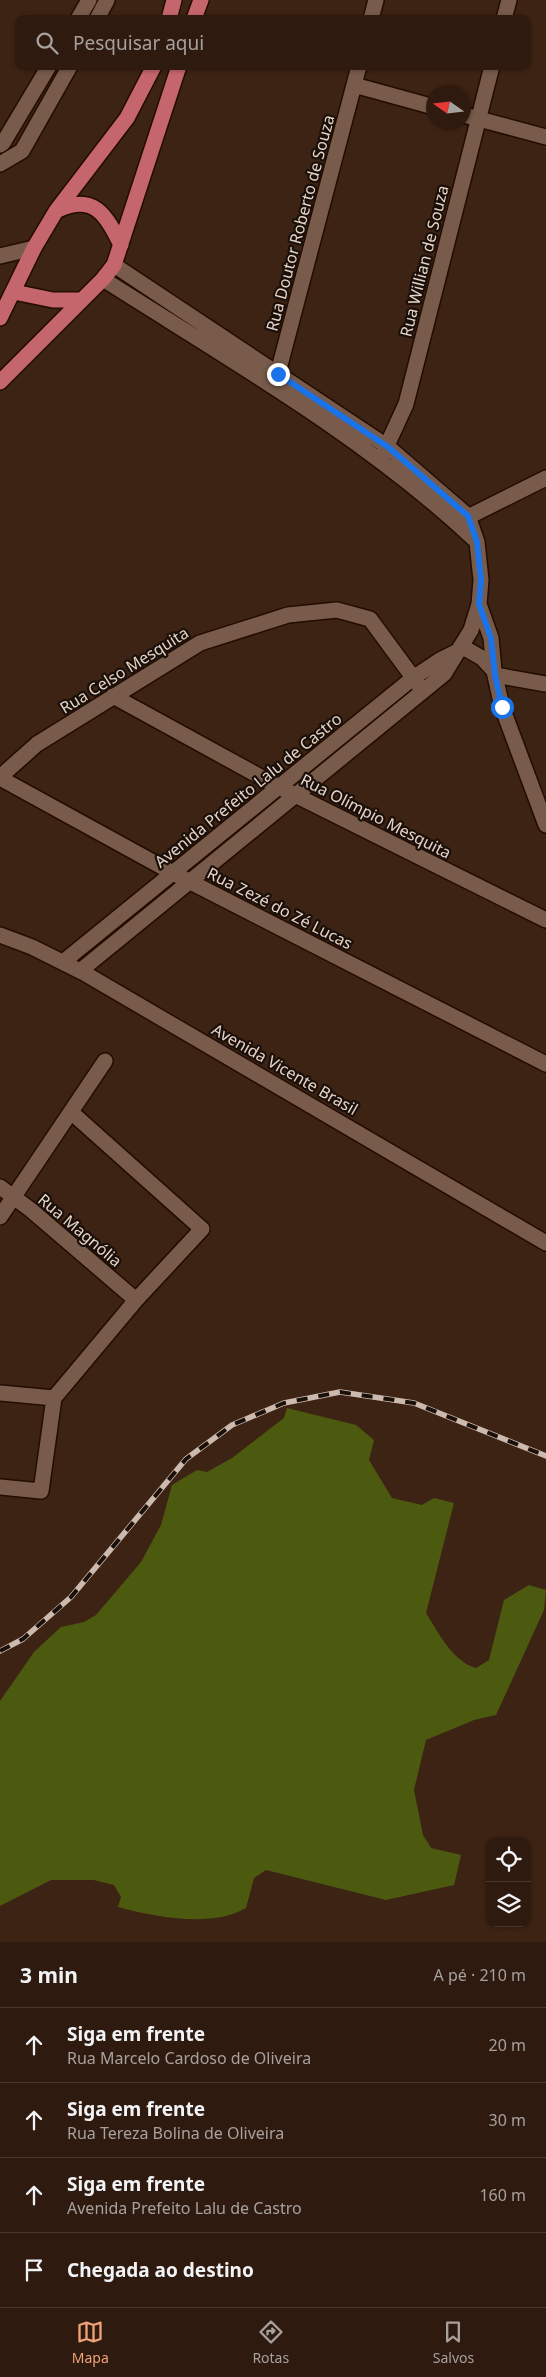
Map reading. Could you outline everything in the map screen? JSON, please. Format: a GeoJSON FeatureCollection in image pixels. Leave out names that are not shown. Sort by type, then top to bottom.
{"type":"FeatureCollection","features":[{"type":"Feature","properties":{"kind":"main road"},"geometry":{"type":"LineString","coordinates":[[170,15],[174,0]]}},
{"type":"Feature","properties":{"kind":"main road"},"geometry":{"type":"LineString","coordinates":[[195,15],[201,0]]}},
{"type":"Feature","properties":{"kind":"main road"},"geometry":{"type":"LineString","coordinates":[[0,318],[7,291],[56,211],[127,118],[152,70]]}},
{"type":"Feature","properties":{"kind":"main road"},"geometry":{"type":"LineString","coordinates":[[0,382],[103,279],[114,265],[178,70]]}},
{"type":"Feature","properties":{"kind":"main road"},"geometry":{"type":"LineString","coordinates":[[56,211],[72,203],[90,205],[110,223],[121,245]]}},
{"type":"Feature","properties":{"kind":"main road"},"geometry":{"type":"LineString","coordinates":[[7,291],[53,300],[82,300]]}},
{"type":"Feature","properties":{"kind":"street"},"geometry":{"type":"LineString","coordinates":[[80,15],[89,0]]}},
{"type":"Feature","properties":{"kind":"street"},"geometry":{"type":"LineString","coordinates":[[99,15],[108,0]]}},
{"type":"Feature","properties":{"kind":"street"},"geometry":{"type":"LineString","coordinates":[[372,15],[376,0]]}},
{"type":"Feature","properties":{"kind":"street"},"geometry":{"type":"LineString","coordinates":[[505,15],[508,0]]}},
{"type":"Feature","properties":{"kind":"street"},"geometry":{"type":"LineString","coordinates":[[0,145],[48,70]]}},
{"type":"Feature","properties":{"kind":"street"},"geometry":{"type":"LineString","coordinates":[[1,160],[22,151],[68,70]]}},
{"type":"Feature","properties":{"kind":"street","name":"Rua Doutor Roberto de Souza"},"geometry":{"type":"LineString","coordinates":[[276,381],[357,70]]}},
{"type":"Feature","properties":{"kind":"street","name":"Rua Willian de Souza"},"geometry":{"type":"LineString","coordinates":[[471,117],[490,70]]}},
{"type":"Feature","properties":{"kind":"street"},"geometry":{"type":"LineString","coordinates":[[354,85],[426,105]]}},
{"type":"Feature","properties":{"kind":"street"},"geometry":{"type":"LineString","coordinates":[[471,117],[546,137]]}},
{"type":"Feature","properties":{"kind":"street","name":"Rua Willian de Souza"},"geometry":{"type":"LineString","coordinates":[[384,453],[406,404],[468,130]]}},
{"type":"Feature","properties":{"kind":"street"},"geometry":{"type":"LineString","coordinates":[[0,256],[34,248]]}},
{"type":"Feature","properties":{"kind":"street","name":"Avenida Prefeito Lalu de Castro"},"geometry":{"type":"LineString","coordinates":[[80,971],[444,674],[471,630],[479,604],[481,580],[477,542],[463,520],[384,453],[276,381],[114,265]]}},
{"type":"Feature","properties":{"kind":"street","name":"Avenida Prefeito Lalu de Castro"},"geometry":{"type":"LineString","coordinates":[[103,279],[276,381]]}},
{"type":"Feature","properties":{"kind":"street"},"geometry":{"type":"LineString","coordinates":[[463,520],[546,478]]}},
{"type":"Feature","properties":{"kind":"street"},"geometry":{"type":"LineString","coordinates":[[479,604],[491,638],[495,673],[502,707],[546,825]]}},
{"type":"Feature","properties":{"kind":"street","name":"Rua Celso Mesquita"},"geometry":{"type":"LineString","coordinates":[[0,778],[37,744],[200,642],[288,615],[337,610],[370,620],[423,692]]}},
{"type":"Feature","properties":{"kind":"street"},"geometry":{"type":"LineString","coordinates":[[460,649],[482,658],[495,673],[546,684]]}},
{"type":"Feature","properties":{"kind":"street","name":"Avenida Prefeito Lalu de Castro"},"geometry":{"type":"LineString","coordinates":[[63,962],[413,678],[460,649]]}},
{"type":"Feature","properties":{"kind":"street","name":"Rua Olímpio Mesquita"},"geometry":{"type":"LineString","coordinates":[[113,696],[279,787],[546,920]]}},
{"type":"Feature","properties":{"kind":"street","name":"Rua Zezé do Zé Lucas"},"geometry":{"type":"LineString","coordinates":[[0,778],[173,873],[546,1064]]}},
{"type":"Feature","properties":{"kind":"street","name":"Avenida Vicente Brasil"},"geometry":{"type":"LineString","coordinates":[[0,935],[32,947],[80,971],[546,1243]]}},
{"type":"Feature","properties":{"kind":"street"},"geometry":{"type":"LineString","coordinates":[[0,1217],[105,1061]]}},
{"type":"Feature","properties":{"kind":"street"},"geometry":{"type":"LineString","coordinates":[[0,1487],[40,1491],[54,1398],[136,1300],[202,1229],[71,1112]]}},
{"type":"Feature","properties":{"kind":"street","name":"Rua Magnólia"},"geometry":{"type":"LineString","coordinates":[[0,1187],[31,1210],[136,1300]]}},
{"type":"Feature","properties":{"kind":"street"},"geometry":{"type":"LineString","coordinates":[[0,1393],[54,1398]]}},
{"type":"Feature","properties":{"kind":"green space"},"geometry":{"type":"Polygon","coordinates":[[[287,1408],[356,1425],[374,1440],[369,1460],[392,1498],[422,1505],[434,1498],[454,1503],[426,1613],[441,1637],[460,1660],[476,1668],[489,1660],[504,1600],[529,1585],[546,1590],[544,1610],[496,1715],[474,1720],[426,1740],[414,1790],[423,1835],[431,1848],[461,1855],[454,1885],[386,1900],[266,1870],[254,1878],[246,1908],[217,1918],[183,1919],[118,1907],[121,1897],[114,1885],[94,1880],[51,1880],[0,1906],[0,1701],[34,1652],[61,1627],[84,1622],[96,1615],[141,1562],[161,1525],[172,1485],[197,1470],[207,1472],[232,1458],[284,1418],[287,1408]]]}},
{"type":"Feature","properties":{"kind":"railway"},"geometry":{"type":"LineString","coordinates":[[0,1651],[23,1639],[71,1597],[186,1459],[232,1425],[284,1403],[340,1392],[414,1403],[546,1456]]}},
{"type":"Feature","properties":{"kind":"route"},"geometry":{"type":"LineString","coordinates":[[278,374],[388,447],[468,516],[477,542],[481,580],[479,604],[491,638],[494,671],[502,707]]}}]}
